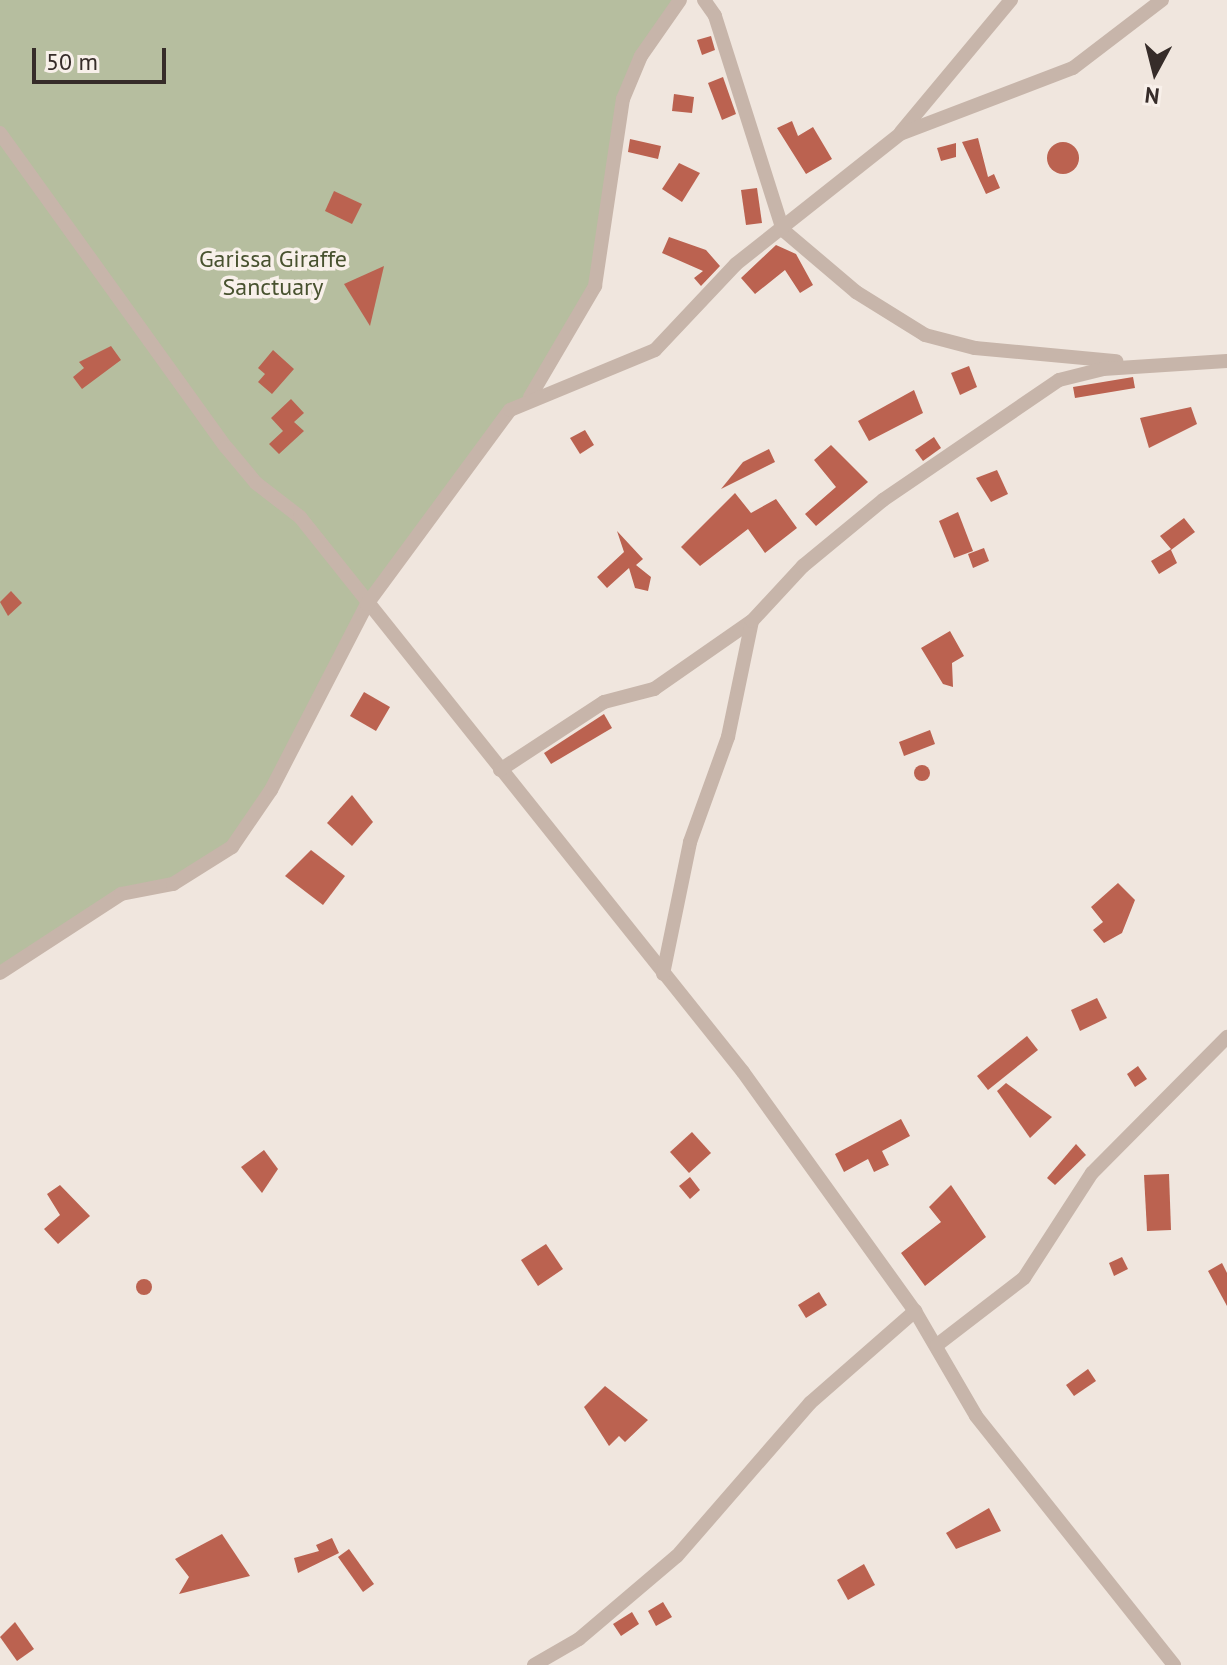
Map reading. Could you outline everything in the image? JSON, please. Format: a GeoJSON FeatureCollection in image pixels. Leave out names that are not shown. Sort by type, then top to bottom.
{"type":"FeatureCollection","features":[{"type":"Feature","properties":{"kind":"street"},"geometry":{"type":"LineString","coordinates":[[530,397],[595,286],[623,99],[641,56],[680,0]]}},
{"type":"Feature","properties":{"kind":"street"},"geometry":{"type":"LineString","coordinates":[[704,0],[783,230],[856,292],[925,335],[975,348],[1144,364]]}},
{"type":"Feature","properties":{"kind":"street"},"geometry":{"type":"LineString","coordinates":[[900,134],[1011,0]]}},
{"type":"Feature","properties":{"kind":"street"},"geometry":{"type":"LineString","coordinates":[[0,973],[121,894],[173,884],[232,847],[271,790],[367,604],[505,414],[530,397],[655,350],[736,264],[783,230],[824,188],[900,134],[1073,68],[1157,3]]}},
{"type":"Feature","properties":{"kind":"street"},"geometry":{"type":"LineString","coordinates":[[0,133],[226,447],[256,483],[300,517],[743,1072],[915,1311],[976,1416],[1174,1665]]}},
{"type":"Feature","properties":{"kind":"street"},"geometry":{"type":"LineString","coordinates":[[500,770],[604,702],[654,689],[752,621],[841,534],[1025,402],[1081,373],[1144,364],[1227,361]]}},
{"type":"Feature","properties":{"kind":"street"},"geometry":{"type":"LineString","coordinates":[[663,974],[686,856],[728,737],[752,621]]}},
{"type":"Feature","properties":{"kind":"street"},"geometry":{"type":"LineString","coordinates":[[937,1345],[1024,1278],[1092,1173],[1227,1037]]}},
{"type":"Feature","properties":{"kind":"street"},"geometry":{"type":"LineString","coordinates":[[534,1665],[579,1639],[677,1556],[810,1403],[915,1311]]}},
{"type":"Feature","properties":{"kind":"green space","name":"Garissa Giraffe Sanctuary"},"geometry":{"type":"Polygon","coordinates":[[[0,0],[680,0],[630,79],[595,286],[530,397],[515,406],[367,604],[250,824],[203,868],[121,895],[0,973],[0,0]]]}},
{"type":"Feature","properties":{"kind":"building"},"geometry":{"type":"Polygon","coordinates":[[[711,36],[715,50],[702,55],[697,40],[711,36]]]}},
{"type":"Feature","properties":{"kind":"building"},"geometry":{"type":"Polygon","coordinates":[[[723,77],[736,114],[722,120],[708,83],[723,77]]]}},
{"type":"Feature","properties":{"kind":"building"},"geometry":{"type":"Polygon","coordinates":[[[674,94],[694,97],[692,113],[672,111],[674,94]]]}},
{"type":"Feature","properties":{"kind":"building"},"geometry":{"type":"Polygon","coordinates":[[[792,121],[798,136],[813,127],[832,159],[806,174],[777,128],[792,121]]]}},
{"type":"Feature","properties":{"kind":"building"},"geometry":{"type":"Polygon","coordinates":[[[978,138],[988,177],[994,174],[1000,188],[986,194],[962,142],[978,138]]]}},
{"type":"Feature","properties":{"kind":"building"},"geometry":{"type":"Polygon","coordinates":[[[630,139],[661,146],[658,159],[628,152],[630,139]]]}},
{"type":"Feature","properties":{"kind":"building"},"geometry":{"type":"Polygon","coordinates":[[[1063,142],[1074,147],[1079,158],[1074,169],[1063,174],[1052,169],[1047,158],[1052,147],[1063,142]]]}},
{"type":"Feature","properties":{"kind":"building"},"geometry":{"type":"Polygon","coordinates":[[[956,143],[956,157],[941,161],[937,148],[956,143]]]}},
{"type":"Feature","properties":{"kind":"building"},"geometry":{"type":"Polygon","coordinates":[[[679,163],[700,173],[682,202],[662,189],[679,163]]]}},
{"type":"Feature","properties":{"kind":"building"},"geometry":{"type":"Polygon","coordinates":[[[757,188],[762,223],[746,225],[741,190],[757,188]]]}},
{"type":"Feature","properties":{"kind":"building"},"geometry":{"type":"Polygon","coordinates":[[[334,191],[362,204],[352,224],[325,211],[334,191]]]}},
{"type":"Feature","properties":{"kind":"building"},"geometry":{"type":"Polygon","coordinates":[[[669,237],[706,250],[720,266],[701,286],[694,278],[703,271],[662,253],[669,237]]]}},
{"type":"Feature","properties":{"kind":"building"},"geometry":{"type":"Polygon","coordinates":[[[776,245],[796,254],[813,285],[800,293],[785,270],[755,294],[741,278],[776,245]]]}},
{"type":"Feature","properties":{"kind":"building"},"geometry":{"type":"Polygon","coordinates":[[[384,266],[370,326],[344,284],[384,266]]]}},
{"type":"Feature","properties":{"kind":"building"},"geometry":{"type":"Polygon","coordinates":[[[111,346],[121,360],[82,389],[73,377],[84,368],[79,362],[111,346]]]}},
{"type":"Feature","properties":{"kind":"building"},"geometry":{"type":"Polygon","coordinates":[[[273,350],[294,369],[272,394],[258,382],[265,374],[258,368],[273,350]]]}},
{"type":"Feature","properties":{"kind":"building"},"geometry":{"type":"Polygon","coordinates":[[[969,366],[977,387],[960,395],[951,373],[969,366]]]}},
{"type":"Feature","properties":{"kind":"building"},"geometry":{"type":"Polygon","coordinates":[[[1133,377],[1135,388],[1075,398],[1073,387],[1133,377]]]}},
{"type":"Feature","properties":{"kind":"building"},"geometry":{"type":"Polygon","coordinates":[[[914,390],[923,413],[869,441],[858,421],[914,390]]]}},
{"type":"Feature","properties":{"kind":"building"},"geometry":{"type":"Polygon","coordinates":[[[291,399],[304,413],[294,422],[304,431],[279,454],[269,444],[283,431],[271,418],[291,399]]]}},
{"type":"Feature","properties":{"kind":"building"},"geometry":{"type":"Polygon","coordinates":[[[1191,407],[1197,424],[1149,448],[1140,418],[1191,407]]]}},
{"type":"Feature","properties":{"kind":"building"},"geometry":{"type":"Polygon","coordinates":[[[585,430],[594,445],[580,454],[570,438],[585,430]]]}},
{"type":"Feature","properties":{"kind":"building"},"geometry":{"type":"Polygon","coordinates":[[[934,437],[941,448],[923,461],[915,450],[934,437]]]}},
{"type":"Feature","properties":{"kind":"building"},"geometry":{"type":"Polygon","coordinates":[[[831,445],[868,482],[816,526],[805,514],[836,487],[814,460],[831,445]]]}},
{"type":"Feature","properties":{"kind":"building"},"geometry":{"type":"Polygon","coordinates":[[[769,449],[775,462],[721,489],[743,462],[769,449]]]}},
{"type":"Feature","properties":{"kind":"building"},"geometry":{"type":"Polygon","coordinates":[[[997,470],[1008,494],[991,502],[976,478],[997,470]]]}},
{"type":"Feature","properties":{"kind":"building"},"geometry":{"type":"Polygon","coordinates":[[[735,493],[751,513],[776,499],[797,528],[765,553],[748,529],[700,566],[681,547],[735,493]]]}},
{"type":"Feature","properties":{"kind":"building"},"geometry":{"type":"Polygon","coordinates":[[[958,512],[973,551],[954,558],[939,521],[958,512]]]}},
{"type":"Feature","properties":{"kind":"building"},"geometry":{"type":"Polygon","coordinates":[[[1184,518],[1195,532],[1171,550],[1177,563],[1159,574],[1151,561],[1171,549],[1160,536],[1184,518]]]}},
{"type":"Feature","properties":{"kind":"building"},"geometry":{"type":"Polygon","coordinates":[[[617,531],[643,559],[636,565],[651,577],[648,591],[635,588],[629,568],[607,588],[597,577],[624,552],[617,531]]]}},
{"type":"Feature","properties":{"kind":"building"},"geometry":{"type":"Polygon","coordinates":[[[984,548],[989,561],[973,568],[968,554],[984,548]]]}},
{"type":"Feature","properties":{"kind":"building"},"geometry":{"type":"Polygon","coordinates":[[[11,591],[22,603],[8,616],[0,602],[11,591]]]}},
{"type":"Feature","properties":{"kind":"building"},"geometry":{"type":"Polygon","coordinates":[[[950,631],[964,656],[952,663],[953,687],[943,684],[921,648],[950,631]]]}},
{"type":"Feature","properties":{"kind":"building"},"geometry":{"type":"Polygon","coordinates":[[[364,692],[390,707],[376,731],[350,716],[364,692]]]}},
{"type":"Feature","properties":{"kind":"building"},"geometry":{"type":"Polygon","coordinates":[[[604,714],[612,728],[551,764],[544,753],[604,714]]]}},
{"type":"Feature","properties":{"kind":"building"},"geometry":{"type":"Polygon","coordinates":[[[930,730],[935,744],[904,756],[899,742],[930,730]]]}},
{"type":"Feature","properties":{"kind":"building"},"geometry":{"type":"Polygon","coordinates":[[[919,765],[925,765],[930,773],[928,779],[919,781],[914,776],[914,770],[919,765]]]}},
{"type":"Feature","properties":{"kind":"building"},"geometry":{"type":"Polygon","coordinates":[[[352,795],[373,822],[352,846],[327,823],[352,795]]]}},
{"type":"Feature","properties":{"kind":"building"},"geometry":{"type":"Polygon","coordinates":[[[311,850],[345,876],[323,905],[285,876],[311,850]]]}},
{"type":"Feature","properties":{"kind":"building"},"geometry":{"type":"Polygon","coordinates":[[[1118,883],[1135,900],[1122,933],[1104,943],[1093,930],[1103,922],[1091,907],[1118,883]]]}},
{"type":"Feature","properties":{"kind":"building"},"geometry":{"type":"Polygon","coordinates":[[[1097,998],[1107,1018],[1080,1031],[1071,1010],[1097,998]]]}},
{"type":"Feature","properties":{"kind":"building"},"geometry":{"type":"Polygon","coordinates":[[[1027,1036],[1038,1050],[988,1090],[977,1076],[1027,1036]]]}},
{"type":"Feature","properties":{"kind":"building"},"geometry":{"type":"Polygon","coordinates":[[[1138,1066],[1147,1079],[1135,1087],[1127,1074],[1138,1066]]]}},
{"type":"Feature","properties":{"kind":"building"},"geometry":{"type":"Polygon","coordinates":[[[1006,1083],[1052,1117],[1030,1138],[997,1091],[1006,1083]]]}},
{"type":"Feature","properties":{"kind":"building"},"geometry":{"type":"Polygon","coordinates":[[[901,1119],[910,1136],[882,1151],[889,1165],[874,1172],[868,1159],[844,1172],[835,1154],[901,1119]]]}},
{"type":"Feature","properties":{"kind":"building"},"geometry":{"type":"Polygon","coordinates":[[[692,1132],[711,1153],[689,1173],[670,1152],[692,1132]]]}},
{"type":"Feature","properties":{"kind":"building"},"geometry":{"type":"Polygon","coordinates":[[[1076,1144],[1086,1155],[1055,1185],[1047,1178],[1076,1144]]]}},
{"type":"Feature","properties":{"kind":"building"},"geometry":{"type":"Polygon","coordinates":[[[264,1150],[278,1169],[262,1193],[241,1167],[264,1150]]]}},
{"type":"Feature","properties":{"kind":"building"},"geometry":{"type":"Polygon","coordinates":[[[1169,1174],[1171,1230],[1147,1231],[1144,1175],[1169,1174]]]}},
{"type":"Feature","properties":{"kind":"building"},"geometry":{"type":"Polygon","coordinates":[[[690,1177],[700,1190],[690,1199],[679,1186],[690,1177]]]}},
{"type":"Feature","properties":{"kind":"building"},"geometry":{"type":"Polygon","coordinates":[[[60,1185],[90,1216],[58,1244],[44,1229],[60,1215],[47,1194],[60,1185]]]}},
{"type":"Feature","properties":{"kind":"building"},"geometry":{"type":"Polygon","coordinates":[[[951,1185],[986,1237],[925,1286],[901,1253],[941,1222],[929,1207],[951,1185]]]}},
{"type":"Feature","properties":{"kind":"building"},"geometry":{"type":"Polygon","coordinates":[[[546,1244],[563,1269],[538,1286],[521,1260],[546,1244]]]}},
{"type":"Feature","properties":{"kind":"building"},"geometry":{"type":"Polygon","coordinates":[[[1122,1257],[1128,1269],[1114,1276],[1109,1263],[1122,1257]]]}},
{"type":"Feature","properties":{"kind":"building"},"geometry":{"type":"Polygon","coordinates":[[[1222,1263],[1227,1273],[1227,1306],[1208,1271],[1222,1263]]]}},
{"type":"Feature","properties":{"kind":"building"},"geometry":{"type":"Polygon","coordinates":[[[144,1279],[152,1287],[144,1295],[136,1287],[144,1279]]]}},
{"type":"Feature","properties":{"kind":"building"},"geometry":{"type":"Polygon","coordinates":[[[819,1292],[827,1305],[806,1318],[798,1305],[819,1292]]]}},
{"type":"Feature","properties":{"kind":"building"},"geometry":{"type":"Polygon","coordinates":[[[1088,1369],[1096,1381],[1074,1396],[1066,1385],[1088,1369]]]}},
{"type":"Feature","properties":{"kind":"building"},"geometry":{"type":"Polygon","coordinates":[[[605,1386],[648,1420],[625,1442],[619,1436],[609,1446],[584,1407],[605,1386]]]}},
{"type":"Feature","properties":{"kind":"building"},"geometry":{"type":"Polygon","coordinates":[[[989,1508],[1001,1531],[956,1549],[946,1533],[989,1508]]]}},
{"type":"Feature","properties":{"kind":"building"},"geometry":{"type":"Polygon","coordinates":[[[222,1534],[250,1576],[179,1594],[189,1577],[175,1559],[222,1534]]]}},
{"type":"Feature","properties":{"kind":"building"},"geometry":{"type":"Polygon","coordinates":[[[332,1538],[339,1553],[298,1573],[294,1558],[319,1551],[316,1545],[332,1538]]]}},
{"type":"Feature","properties":{"kind":"building"},"geometry":{"type":"Polygon","coordinates":[[[349,1549],[374,1584],[363,1592],[338,1557],[349,1549]]]}},
{"type":"Feature","properties":{"kind":"building"},"geometry":{"type":"Polygon","coordinates":[[[864,1564],[875,1585],[848,1600],[837,1580],[864,1564]]]}},
{"type":"Feature","properties":{"kind":"building"},"geometry":{"type":"Polygon","coordinates":[[[663,1602],[672,1617],[656,1626],[648,1611],[663,1602]]]}},
{"type":"Feature","properties":{"kind":"building"},"geometry":{"type":"Polygon","coordinates":[[[632,1612],[639,1624],[621,1636],[613,1624],[632,1612]]]}},
{"type":"Feature","properties":{"kind":"building"},"geometry":{"type":"Polygon","coordinates":[[[15,1622],[34,1649],[17,1661],[0,1637],[15,1622]]]}}]}
